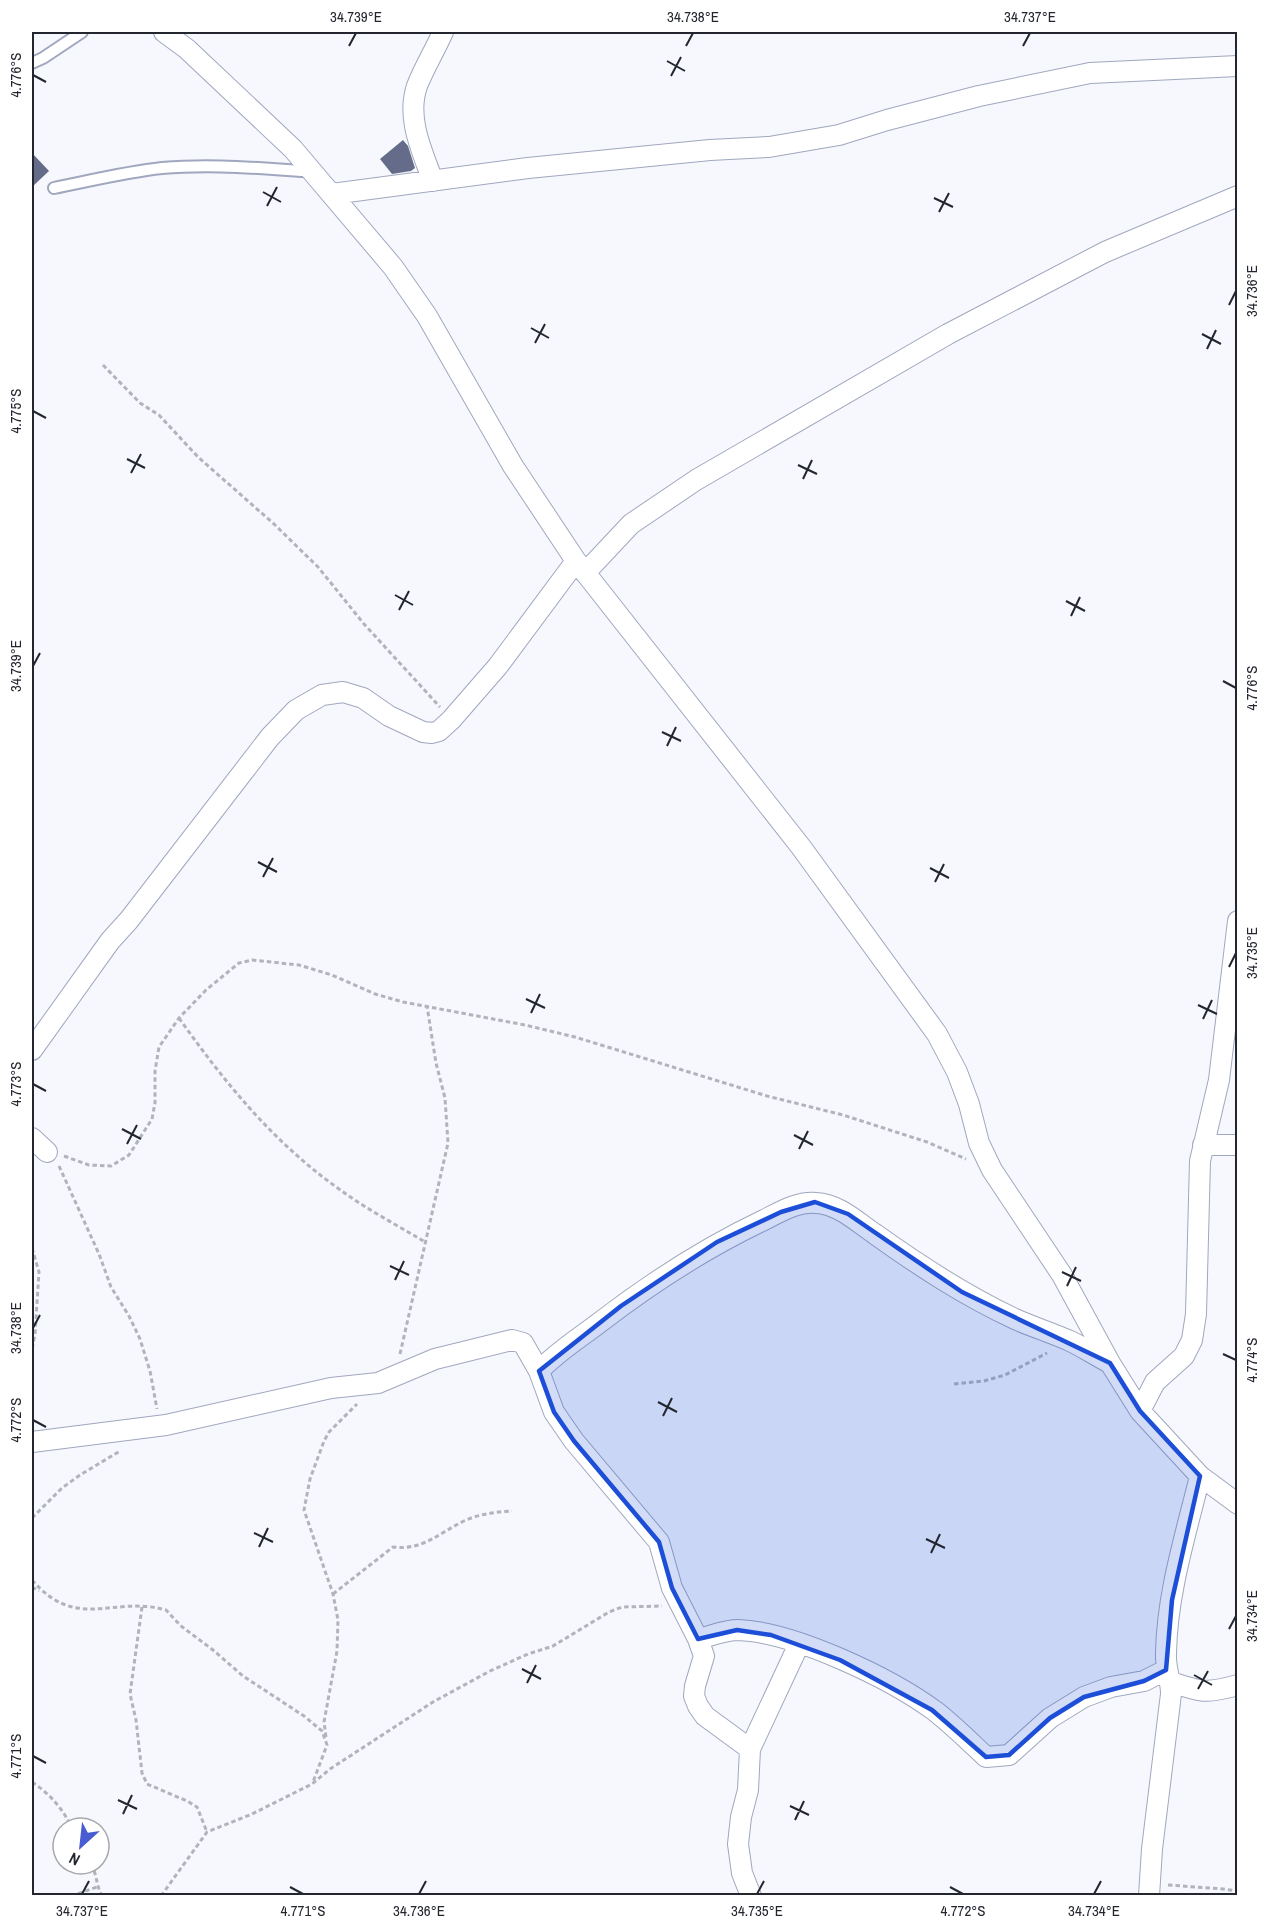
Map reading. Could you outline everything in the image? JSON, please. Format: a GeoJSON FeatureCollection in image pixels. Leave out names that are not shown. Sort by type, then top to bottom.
{"type":"FeatureCollection","features":[{"type":"Feature","properties":{"kind":"street"},"geometry":{"type":"LineString","coordinates":[[164,32],[187,49],[292,149],[393,267],[428,316],[513,466],[580,567],[801,847],[937,1034],[957,1072],[969,1104],[979,1143],[992,1170],[1062,1275],[1110,1363],[1140,1411],[1200,1476],[1238,1504]]}},
{"type":"Feature","properties":{"kind":"street"},"geometry":{"type":"LineString","coordinates":[[433,181],[415,130],[413,107],[417,87],[443,32]]}},
{"type":"Feature","properties":{"kind":"street"},"geometry":{"type":"LineString","coordinates":[[332,194],[528,168],[710,150],[769,147],[839,135],[979,96],[1090,73],[1238,66]]}},
{"type":"Feature","properties":{"kind":"street"},"geometry":{"type":"LineString","coordinates":[[32,1050],[110,941],[129,920],[270,737],[296,710],[322,695],[343,692],[363,698],[389,716],[423,732],[439,731],[498,666],[580,567],[631,524],[696,480],[948,334],[1105,252],[1238,196]]}},
{"type":"Feature","properties":{"kind":"street"},"geometry":{"type":"LineString","coordinates":[[1140,1411],[1155,1382],[1184,1356],[1192,1340],[1196,1314],[1200,1161],[1222,1062],[1238,921]]}},
{"type":"Feature","properties":{"kind":"street"},"geometry":{"type":"LineString","coordinates":[[32,1138],[51,1153]]}},
{"type":"Feature","properties":{"kind":"street"},"geometry":{"type":"LineString","coordinates":[[1203,1145],[1238,1145]]}},
{"type":"Feature","properties":{"kind":"street"},"geometry":{"type":"LineString","coordinates":[[539,1371],[554,1355],[621,1306],[717,1242],[798,1205],[815,1202],[832,1206],[848,1214],[933,1276],[962,1292],[1016,1320],[1072,1342],[1110,1363]]}},
{"type":"Feature","properties":{"kind":"street"},"geometry":{"type":"LineString","coordinates":[[32,1442],[157,1426],[331,1388],[385,1380],[435,1359],[512,1340],[523,1343],[539,1371],[554,1412],[574,1441],[658,1542],[672,1588],[698,1639],[704,1656],[695,1686],[694,1696],[698,1706],[705,1716],[750,1749]]}},
{"type":"Feature","properties":{"kind":"street"},"geometry":{"type":"LineString","coordinates":[[1149,1890],[1166,1741],[1168,1676],[1166,1651],[1172,1600],[1200,1476]]}},
{"type":"Feature","properties":{"kind":"street"},"geometry":{"type":"LineString","coordinates":[[698,1639],[737,1630],[780,1637],[840,1660],[895,1686],[958,1729],[986,1757],[994,1758],[1009,1755],[1050,1718],[1084,1697],[1111,1687],[1168,1676],[1198,1691],[1214,1692],[1238,1685]]}},
{"type":"Feature","properties":{"kind":"street"},"geometry":{"type":"LineString","coordinates":[[751,1896],[742,1873],[738,1844],[741,1817],[748,1790],[750,1749],[799,1644]]}},
{"type":"Feature","properties":{"kind":"lane"},"geometry":{"type":"LineString","coordinates":[[32,63],[82,32]]}},
{"type":"Feature","properties":{"kind":"lane"},"geometry":{"type":"LineString","coordinates":[[54,188],[161,168],[251,167],[313,172]]}},
{"type":"Feature","properties":{"kind":"path"},"geometry":{"type":"LineString","coordinates":[[103,365],[140,403],[159,415],[198,458],[274,524],[318,567],[364,624],[451,720]]}},
{"type":"Feature","properties":{"kind":"path"},"geometry":{"type":"LineString","coordinates":[[51,1153],[89,1165],[111,1166],[129,1155],[152,1119],[159,1047],[179,1018],[224,974],[239,963],[252,960],[298,965],[332,975],[375,994],[575,1037],[767,1096],[843,1115],[927,1142],[992,1170]]}},
{"type":"Feature","properties":{"kind":"path"},"geometry":{"type":"LineString","coordinates":[[312,1784],[327,1745],[324,1722],[338,1651],[338,1620],[333,1594],[304,1510],[308,1488],[329,1432],[385,1380],[402,1348],[449,1131],[427,1006]]}},
{"type":"Feature","properties":{"kind":"path"},"geometry":{"type":"LineString","coordinates":[[179,1018],[230,1087],[298,1157],[340,1190],[425,1242]]}},
{"type":"Feature","properties":{"kind":"path"},"geometry":{"type":"LineString","coordinates":[[51,1153],[99,1254],[111,1287],[140,1339],[155,1391],[157,1426]]}},
{"type":"Feature","properties":{"kind":"path"},"geometry":{"type":"LineString","coordinates":[[32,1248],[39,1272],[32,1350]]}},
{"type":"Feature","properties":{"kind":"path"},"geometry":{"type":"LineString","coordinates":[[954,1384],[984,1381],[1005,1375],[1072,1342]]}},
{"type":"Feature","properties":{"kind":"path"},"geometry":{"type":"LineString","coordinates":[[32,1518],[62,1488],[80,1474],[126,1448]]}},
{"type":"Feature","properties":{"kind":"path"},"geometry":{"type":"LineString","coordinates":[[333,1594],[393,1547],[415,1548],[469,1519],[512,1510]]}},
{"type":"Feature","properties":{"kind":"path"},"geometry":{"type":"LineString","coordinates":[[32,1580],[43,1594]]}},
{"type":"Feature","properties":{"kind":"path"},"geometry":{"type":"LineString","coordinates":[[32,1587],[60,1604],[79,1610],[142,1607],[166,1610],[181,1626],[243,1676],[304,1716],[322,1731],[327,1745]]}},
{"type":"Feature","properties":{"kind":"path"},"geometry":{"type":"LineString","coordinates":[[161,1896],[207,1832],[252,1814],[312,1784],[330,1769],[433,1702],[490,1671],[553,1646],[609,1612],[622,1607],[680,1604]]}},
{"type":"Feature","properties":{"kind":"path"},"geometry":{"type":"LineString","coordinates":[[142,1607],[130,1694],[136,1720],[142,1773],[147,1784],[187,1801],[197,1808],[207,1832]]}},
{"type":"Feature","properties":{"kind":"path"},"geometry":{"type":"LineString","coordinates":[[32,1782],[41,1788],[66,1816]]}},
{"type":"Feature","properties":{"kind":"path"},"geometry":{"type":"LineString","coordinates":[[96,1876],[97,1887],[102,1896]]}},
{"type":"Feature","properties":{"kind":"path"},"geometry":{"type":"LineString","coordinates":[[71,1896],[97,1887]]}},
{"type":"Feature","properties":{"kind":"path"},"geometry":{"type":"LineString","coordinates":[[1149,1890],[1223,1889],[1238,1892]]}},
{"type":"Feature","properties":{"kind":"highlighted area"},"geometry":{"type":"Polygon","coordinates":[[[815,1202],[848,1214],[962,1292],[1110,1363],[1140,1411],[1200,1476],[1172,1600],[1166,1670],[1144,1681],[1084,1697],[1050,1718],[1009,1755],[986,1757],[932,1710],[840,1660],[771,1635],[737,1630],[698,1639],[672,1588],[659,1542],[574,1441],[554,1412],[539,1371],[621,1306],[717,1242],[781,1212],[815,1202]]]}},
{"type":"Feature","properties":{"kind":"building"},"geometry":{"type":"Polygon","coordinates":[[[403,140],[408,146],[415,168],[411,171],[392,174],[380,159],[403,140]]]}},
{"type":"Feature","properties":{"kind":"building"},"geometry":{"type":"Polygon","coordinates":[[[32,153],[49,171],[32,187],[32,153]]]}}]}
